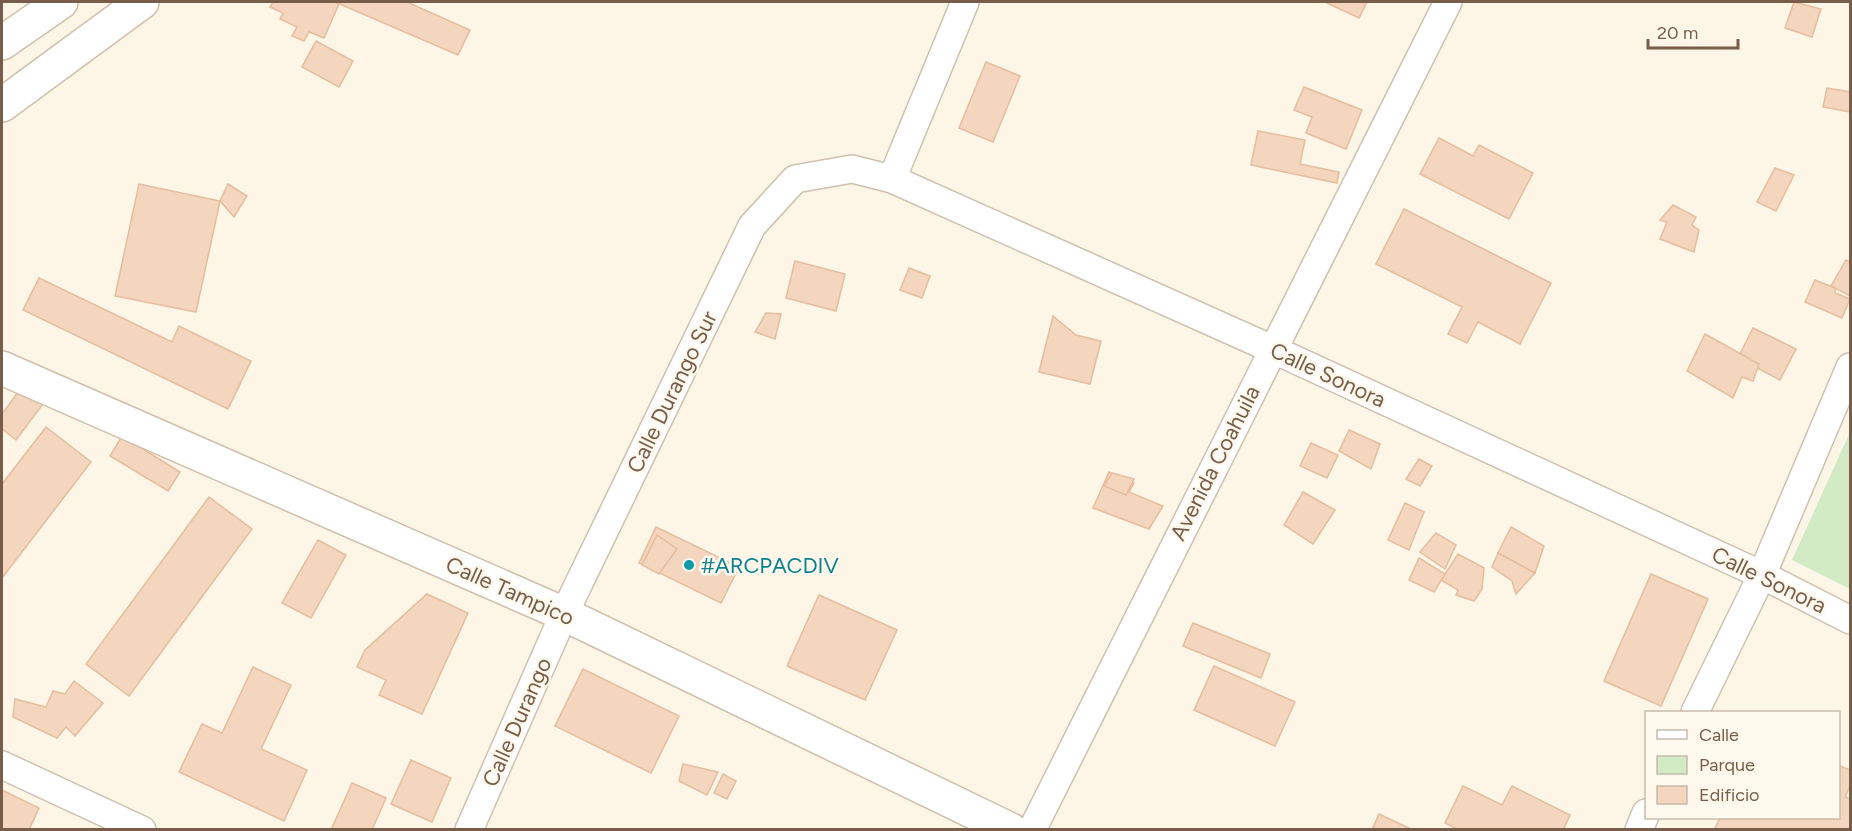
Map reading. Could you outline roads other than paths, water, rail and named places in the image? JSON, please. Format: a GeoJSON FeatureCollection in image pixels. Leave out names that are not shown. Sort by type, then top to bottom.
{"type":"FeatureCollection","features":[{"type":"Feature","properties":{"kind":"street"},"geometry":{"type":"LineString","coordinates":[[2,43],[61,2]]}},
{"type":"Feature","properties":{"kind":"street"},"geometry":{"type":"LineString","coordinates":[[2,105],[142,2]]}},
{"type":"Feature","properties":{"kind":"street"},"geometry":{"type":"LineString","coordinates":[[892,179],[965,2]]}},
{"type":"Feature","properties":{"kind":"street","name":"Avenida Coahuila"},"geometry":{"type":"LineString","coordinates":[[1032,830],[1448,2]]}},
{"type":"Feature","properties":{"kind":"street","name":"Calle Sonora"},"geometry":{"type":"LineString","coordinates":[[795,179],[852,169],[892,179],[1272,349],[1762,575],[1851,620]]}},
{"type":"Feature","properties":{"kind":"street","name":"Calle Durango Sur"},"geometry":{"type":"LineString","coordinates":[[564,614],[753,226],[795,179]]}},
{"type":"Feature","properties":{"kind":"street"},"geometry":{"type":"LineString","coordinates":[[1695,711],[1762,575],[1851,367]]}},
{"type":"Feature","properties":{"kind":"street","name":"Calle Tampico"},"geometry":{"type":"LineString","coordinates":[[2,369],[564,614],[1011,830]]}},
{"type":"Feature","properties":{"kind":"street","name":"Calle Durango"},"geometry":{"type":"LineString","coordinates":[[469,830],[564,614]]}},
{"type":"Feature","properties":{"kind":"street"},"geometry":{"type":"LineString","coordinates":[[2,765],[142,830]]}},
{"type":"Feature","properties":{"kind":"place","name":"#ARCPACDIV"},"geometry":{"type":"Point","coordinates":[689,565]}}]}
